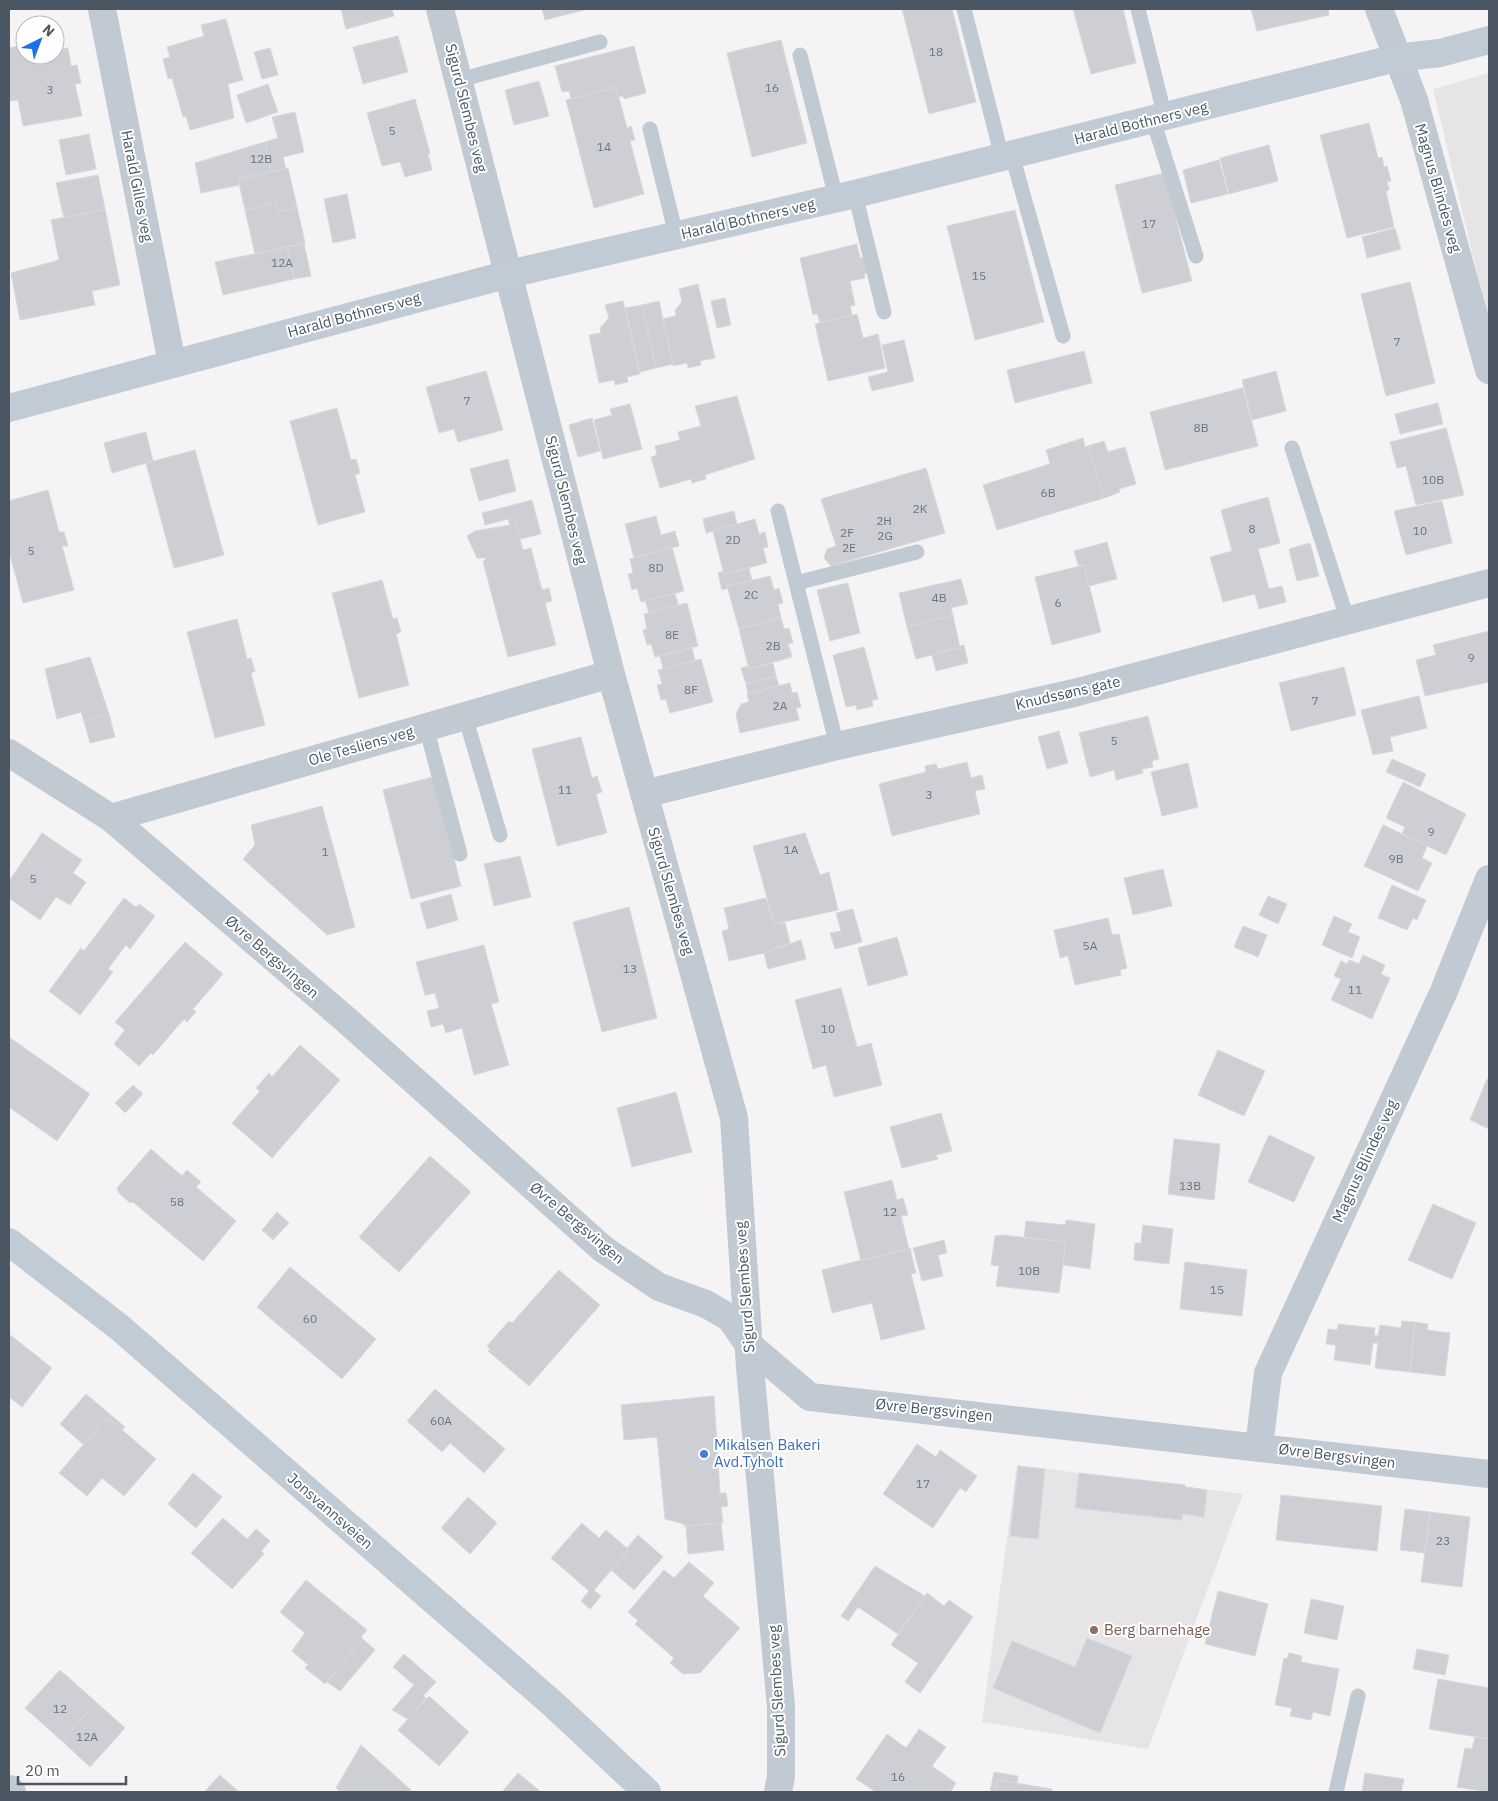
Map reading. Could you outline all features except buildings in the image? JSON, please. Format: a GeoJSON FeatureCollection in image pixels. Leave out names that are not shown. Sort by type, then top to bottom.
{"type":"FeatureCollection","features":[{"type":"Feature","properties":{"kind":"street","name":"Harald Gilles veg"},"geometry":{"type":"LineString","coordinates":[[102,9],[172,363]]}},
{"type":"Feature","properties":{"kind":"street","name":"Sigurd Slembes veg"},"geometry":{"type":"LineString","coordinates":[[440,9],[611,674],[734,1118],[749,1344],[780,1706],[781,1776],[778,1792]]}},
{"type":"Feature","properties":{"kind":"street","name":"Magnus Blindes veg"},"geometry":{"type":"LineString","coordinates":[[1379,9],[1396,58],[1414,100],[1489,370]]}},
{"type":"Feature","properties":{"kind":"street","name":"Harald Bothners veg"},"geometry":{"type":"LineString","coordinates":[[9,408],[509,274],[846,196],[1396,58],[1440,53],[1489,40]]}},
{"type":"Feature","properties":{"kind":"street","name":"Knudssøns gate"},"geometry":{"type":"LineString","coordinates":[[644,794],[838,746],[1074,693],[1489,582]]}},
{"type":"Feature","properties":{"kind":"street","name":"Ole Tesliens veg"},"geometry":{"type":"LineString","coordinates":[[111,818],[611,674]]}},
{"type":"Feature","properties":{"kind":"street","name":"Øvre Bergsvingen"},"geometry":{"type":"LineString","coordinates":[[9,753],[111,818],[344,1018],[603,1249],[659,1286],[706,1304],[730,1318],[749,1344],[810,1397],[1489,1474]]}},
{"type":"Feature","properties":{"kind":"street","name":"Magnus Blindes veg"},"geometry":{"type":"LineString","coordinates":[[1259,1447],[1268,1373],[1444,991],[1489,879]]}},
{"type":"Feature","properties":{"kind":"street","name":"Jonsvannsveien"},"geometry":{"type":"LineString","coordinates":[[9,1242],[119,1326],[553,1704],[649,1791]]}},
{"type":"Feature","properties":{"kind":"street"},"geometry":{"type":"LineString","coordinates":[[9,1789],[12,1792]]}},
{"type":"Feature","properties":{"kind":"lane"},"geometry":{"type":"LineString","coordinates":[[964,9],[1063,336]]}},
{"type":"Feature","properties":{"kind":"lane"},"geometry":{"type":"LineString","coordinates":[[1138,9],[1159,119],[1196,256]]}},
{"type":"Feature","properties":{"kind":"lane"},"geometry":{"type":"LineString","coordinates":[[459,80],[600,42]]}},
{"type":"Feature","properties":{"kind":"lane"},"geometry":{"type":"LineString","coordinates":[[800,55],[884,312]]}},
{"type":"Feature","properties":{"kind":"lane"},"geometry":{"type":"LineString","coordinates":[[650,129],[676,236]]}},
{"type":"Feature","properties":{"kind":"lane"},"geometry":{"type":"LineString","coordinates":[[1292,448],[1348,620]]}},
{"type":"Feature","properties":{"kind":"lane"},"geometry":{"type":"LineString","coordinates":[[778,511],[838,746]]}},
{"type":"Feature","properties":{"kind":"lane"},"geometry":{"type":"LineString","coordinates":[[796,583],[917,552]]}},
{"type":"Feature","properties":{"kind":"lane"},"geometry":{"type":"LineString","coordinates":[[465,716],[500,835]]}},
{"type":"Feature","properties":{"kind":"lane"},"geometry":{"type":"LineString","coordinates":[[426,727],[460,854]]}},
{"type":"Feature","properties":{"kind":"lane"},"geometry":{"type":"LineString","coordinates":[[1336,1792],[1358,1696]]}},
{"type":"Feature","properties":{"kind":"shaded area"},"geometry":{"type":"Polygon","coordinates":[[[1489,73],[1489,323],[1433,89],[1489,73]]]}},
{"type":"Feature","properties":{"kind":"shaded area","name":"Berg barnehage"},"geometry":{"type":"Polygon","coordinates":[[[1017,1465],[1243,1494],[1148,1749],[982,1722],[1017,1465]]]}},
{"type":"Feature","properties":{"kind":"place","name":"Mikalsen Bakeri Avd.Tyholt"},"geometry":{"type":"Point","coordinates":[704,1454]}},
{"type":"Feature","properties":{"kind":"place","name":"Berg barnehage"},"geometry":{"type":"Point","coordinates":[1094,1630]}}]}
